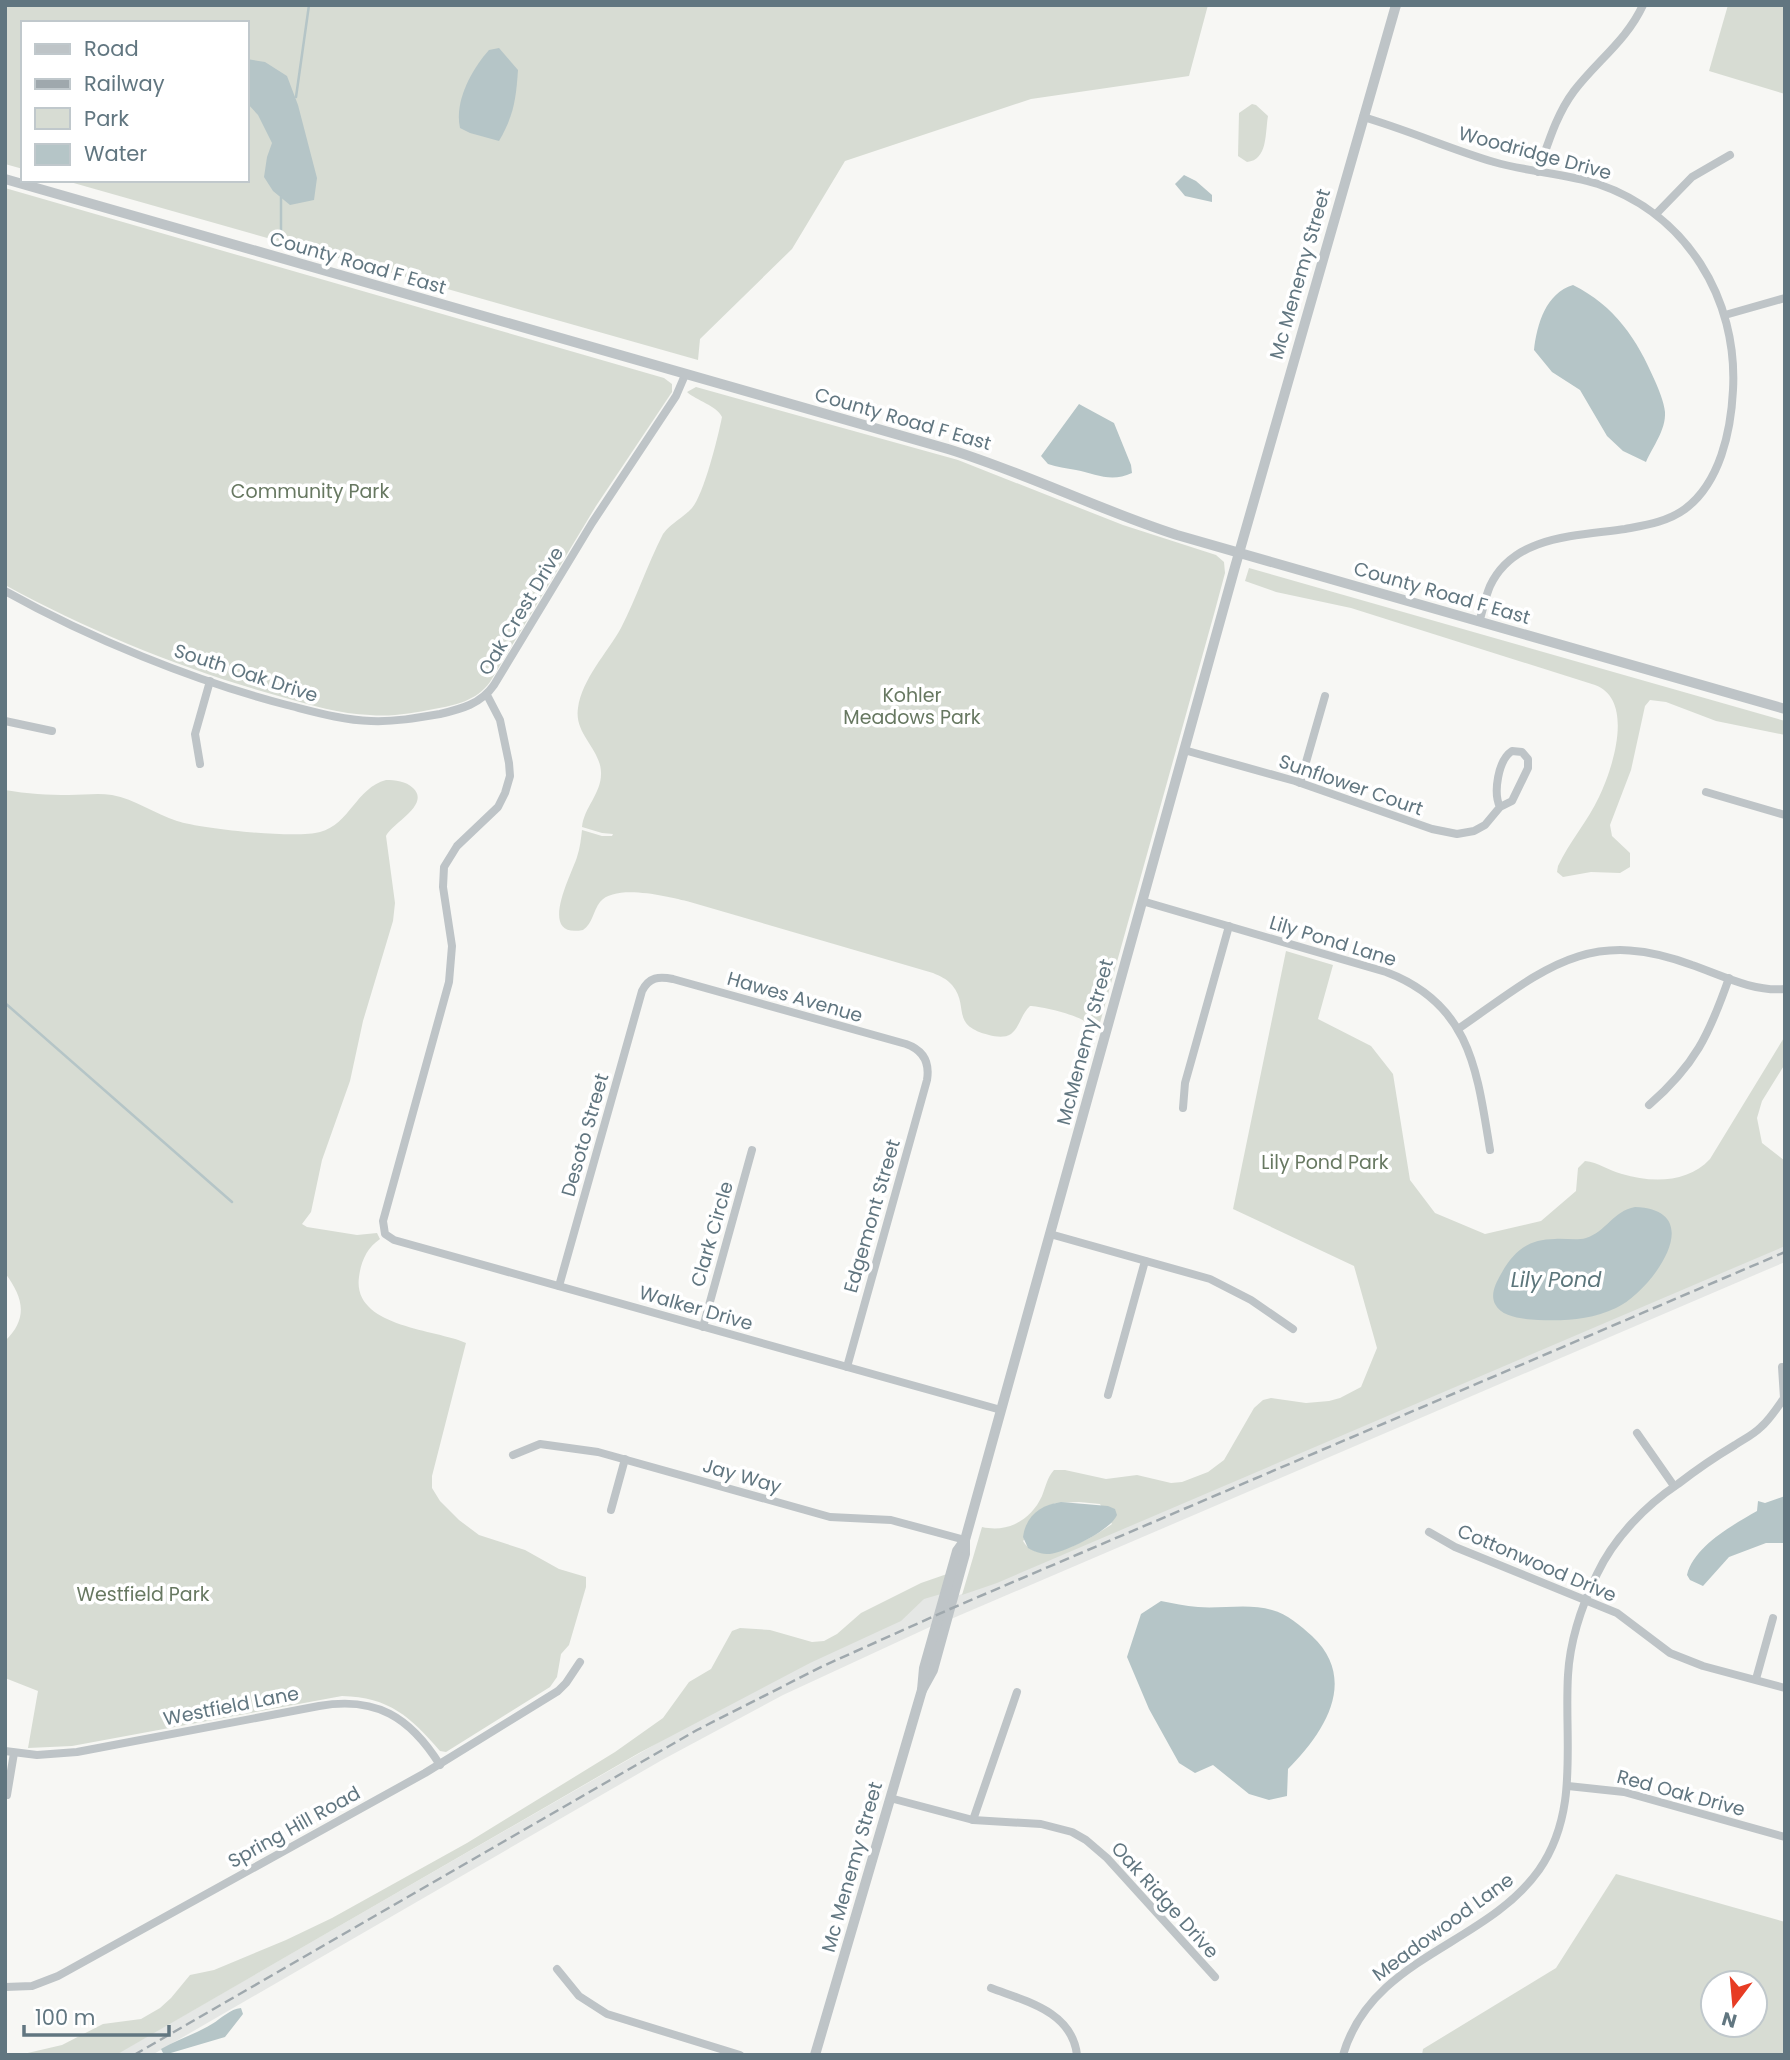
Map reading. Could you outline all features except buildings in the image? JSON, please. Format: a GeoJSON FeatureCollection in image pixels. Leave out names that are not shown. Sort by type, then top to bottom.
{"type":"FeatureCollection","features":[{"type":"Feature","properties":{"kind":"street","name":"Mc Menemy Street"},"geometry":{"type":"LineString","coordinates":[[1239,553],[1396,5]]}},
{"type":"Feature","properties":{"kind":"street"},"geometry":{"type":"LineString","coordinates":[[1538,172],[1553,130],[1572,94],[1628,32],[1643,5]]}},
{"type":"Feature","properties":{"kind":"street","name":"Woodridge Drive"},"geometry":{"type":"LineString","coordinates":[[1363,117],[1472,155],[1597,184],[1618,192],[1656,214],[1693,254],[1707,274],[1725,315],[1733,354],[1733,403],[1723,450],[1704,490],[1685,509],[1660,522],[1553,540],[1529,547],[1497,574],[1485,599],[1479,622]]}},
{"type":"Feature","properties":{"kind":"street"},"geometry":{"type":"LineString","coordinates":[[1656,214],[1692,177],[1730,155]]}},
{"type":"Feature","properties":{"kind":"street","name":"County Road F East"},"geometry":{"type":"LineString","coordinates":[[5,179],[969,455],[1135,521],[1785,709]]}},
{"type":"Feature","properties":{"kind":"street"},"geometry":{"type":"LineString","coordinates":[[1725,315],[1785,298]]}},
{"type":"Feature","properties":{"kind":"street","name":"Oak Crest Drive"},"geometry":{"type":"LineString","coordinates":[[384,1233],[383,1221],[449,982],[452,949],[443,887],[444,867],[457,846],[498,807],[508,784],[509,763],[500,720],[487,695],[628,467],[677,396],[685,375]]}},
{"type":"Feature","properties":{"kind":"street","name":"McMenemy Street"},"geometry":{"type":"LineString","coordinates":[[922,1690],[924,1668],[957,1551],[965,1541],[1239,553]]}},
{"type":"Feature","properties":{"kind":"street","name":"South Oak Drive"},"geometry":{"type":"LineString","coordinates":[[5,591],[111,642],[210,681],[291,706],[339,717],[369,721],[408,719],[454,711],[487,695]]}},
{"type":"Feature","properties":{"kind":"street"},"geometry":{"type":"LineString","coordinates":[[200,764],[195,737],[210,681]]}},
{"type":"Feature","properties":{"kind":"street"},"geometry":{"type":"LineString","coordinates":[[1300,783],[1325,696]]}},
{"type":"Feature","properties":{"kind":"street"},"geometry":{"type":"LineString","coordinates":[[5,721],[52,731]]}},
{"type":"Feature","properties":{"kind":"street","name":"Sunflower Court"},"geometry":{"type":"LineString","coordinates":[[1184,750],[1300,783],[1432,830],[1452,834],[1466,833],[1482,827],[1500,807],[1511,802],[1528,768],[1528,759],[1522,752],[1509,752],[1503,763],[1496,795],[1500,807]]}},
{"type":"Feature","properties":{"kind":"street"},"geometry":{"type":"LineString","coordinates":[[1706,792],[1785,815]]}},
{"type":"Feature","properties":{"kind":"street","name":"Lily Pond Lane"},"geometry":{"type":"LineString","coordinates":[[1142,901],[1393,974],[1427,995],[1458,1029],[1475,1068],[1490,1150]]}},
{"type":"Feature","properties":{"kind":"street"},"geometry":{"type":"LineString","coordinates":[[1183,1108],[1185,1083],[1229,926]]}},
{"type":"Feature","properties":{"kind":"street"},"geometry":{"type":"LineString","coordinates":[[1458,1029],[1549,967],[1595,951],[1626,949],[1656,953],[1760,988],[1785,989]]}},
{"type":"Feature","properties":{"kind":"street","name":"Hawes Avenue"},"geometry":{"type":"LineString","coordinates":[[642,991],[651,980],[667,978],[906,1044],[921,1052],[928,1074]]}},
{"type":"Feature","properties":{"kind":"street"},"geometry":{"type":"LineString","coordinates":[[1649,1105],[1676,1080],[1697,1053],[1729,978]]}},
{"type":"Feature","properties":{"kind":"street","name":"Desoto Street"},"geometry":{"type":"LineString","coordinates":[[559,1286],[642,991]]}},
{"type":"Feature","properties":{"kind":"street","name":"Edgemont Street"},"geometry":{"type":"LineString","coordinates":[[847,1367],[928,1074]]}},
{"type":"Feature","properties":{"kind":"street","name":"Clark Circle"},"geometry":{"type":"LineString","coordinates":[[703,1326],[752,1150]]}},
{"type":"Feature","properties":{"kind":"street","name":"Walker Drive"},"geometry":{"type":"LineString","coordinates":[[384,1233],[394,1240],[1001,1410]]}},
{"type":"Feature","properties":{"kind":"street"},"geometry":{"type":"LineString","coordinates":[[1050,1234],[1191,1273],[1227,1286],[1293,1329]]}},
{"type":"Feature","properties":{"kind":"street"},"geometry":{"type":"LineString","coordinates":[[1108,1395],[1145,1261]]}},
{"type":"Feature","properties":{"kind":"street","name":"Meadowood Lane"},"geometry":{"type":"LineString","coordinates":[[1343,2055],[1353,2028],[1387,1984],[1496,1911],[1539,1870],[1562,1823],[1568,1786],[1568,1672],[1577,1624],[1597,1574],[1622,1536],[1652,1504],[1760,1428],[1784,1399],[1782,1367]]}},
{"type":"Feature","properties":{"kind":"street"},"geometry":{"type":"LineString","coordinates":[[1636,1433],[1674,1486]]}},
{"type":"Feature","properties":{"kind":"street","name":"Jay Way"},"geometry":{"type":"LineString","coordinates":[[513,1455],[542,1444],[590,1450],[830,1517],[891,1520],[965,1541]]}},
{"type":"Feature","properties":{"kind":"street"},"geometry":{"type":"LineString","coordinates":[[611,1510],[625,1459]]}},
{"type":"Feature","properties":{"kind":"street","name":"Cottonwood Drive"},"geometry":{"type":"LineString","coordinates":[[1429,1532],[1455,1547],[1617,1614],[1670,1653],[1785,1688]]}},
{"type":"Feature","properties":{"kind":"street"},"geometry":{"type":"LineString","coordinates":[[1756,1679],[1773,1618]]}},
{"type":"Feature","properties":{"kind":"street","name":"Spring Hill Road"},"geometry":{"type":"LineString","coordinates":[[5,1987],[32,1986],[58,1976],[440,1765],[558,1691],[580,1662]]}},
{"type":"Feature","properties":{"kind":"street","name":"Mc Menemy Street"},"geometry":{"type":"LineString","coordinates":[[815,2055],[922,1690]]}},
{"type":"Feature","properties":{"kind":"street"},"geometry":{"type":"LineString","coordinates":[[972,1820],[1017,1692]]}},
{"type":"Feature","properties":{"kind":"street","name":"Westfield Lane"},"geometry":{"type":"LineString","coordinates":[[10,1752],[43,1755],[82,1751],[318,1706],[348,1703],[374,1707],[402,1720],[419,1735],[440,1765]]}},
{"type":"Feature","properties":{"kind":"street"},"geometry":{"type":"LineString","coordinates":[[7,1795],[10,1752]]}},
{"type":"Feature","properties":{"kind":"street","name":"Red Oak Drive"},"geometry":{"type":"LineString","coordinates":[[1568,1786],[1624,1792],[1785,1837]]}},
{"type":"Feature","properties":{"kind":"street","name":"Oak Ridge Drive"},"geometry":{"type":"LineString","coordinates":[[890,1798],[972,1820],[1041,1824],[1072,1832],[1107,1858],[1215,1978]]}},
{"type":"Feature","properties":{"kind":"street"},"geometry":{"type":"LineString","coordinates":[[557,1969],[579,1996],[607,2014],[740,2055]]}},
{"type":"Feature","properties":{"kind":"street"},"geometry":{"type":"LineString","coordinates":[[991,1988],[1050,2012],[1067,2028],[1077,2055]]}},
{"type":"Feature","properties":{"kind":"shaded area"},"geometry":{"type":"Polygon","coordinates":[[[1785,1242],[1785,1262],[951,1619],[957,1596],[1785,1242]]]}},
{"type":"Feature","properties":{"kind":"shaded area"},"geometry":{"type":"Polygon","coordinates":[[[944,1586],[932,1626],[783,1695],[662,1760],[152,2055],[115,2055],[906,1600],[944,1586]]]}},
{"type":"Feature","properties":{"kind":"green space"},"geometry":{"type":"Polygon","coordinates":[[[5,5],[1208,5],[1189,76],[1031,99],[845,161],[792,249],[700,339],[698,360],[70,182],[248,182],[248,21],[21,21],[21,168],[5,164],[5,5]]]}},
{"type":"Feature","properties":{"kind":"green space"},"geometry":{"type":"Polygon","coordinates":[[[1728,5],[1785,5],[1785,94],[1709,71],[1728,5]]]}},
{"type":"Feature","properties":{"kind":"green space"},"geometry":{"type":"Polygon","coordinates":[[[1252,104],[1268,116],[1262,151],[1254,160],[1247,162],[1238,156],[1239,113],[1252,104]]]}},
{"type":"Feature","properties":{"kind":"green space","name":"Community Park"},"geometry":{"type":"Polygon","coordinates":[[[5,188],[664,378],[672,384],[672,392],[596,506],[490,682],[478,694],[450,706],[378,715],[326,709],[246,687],[140,649],[71,619],[5,585],[5,188]]]}},
{"type":"Feature","properties":{"kind":"green space","name":"Kohler Meadows Park"},"geometry":{"type":"Polygon","coordinates":[[[696,387],[958,460],[1123,525],[1216,555],[1224,562],[1225,573],[1214,614],[1091,1055],[1081,1054],[1089,1026],[1072,1015],[1030,1006],[1011,1034],[1000,1037],[989,1035],[969,1026],[964,1020],[960,1000],[952,985],[936,974],[690,902],[643,893],[618,893],[600,902],[583,930],[569,930],[562,925],[560,903],[578,854],[582,830],[602,836],[613,834],[582,827],[599,787],[601,772],[600,763],[580,726],[580,697],[621,628],[663,534],[692,508],[701,491],[722,417],[715,409],[687,392],[696,387]]]}},
{"type":"Feature","properties":{"kind":"green space"},"geometry":{"type":"Polygon","coordinates":[[[1249,568],[1785,721],[1785,735],[1716,721],[1666,702],[1650,700],[1645,706],[1631,770],[1610,825],[1612,836],[1630,853],[1630,867],[1620,873],[1591,872],[1563,877],[1557,872],[1558,866],[1599,797],[1614,753],[1618,719],[1607,693],[1595,685],[1351,608],[1276,592],[1245,581],[1249,568]]]}},
{"type":"Feature","properties":{"kind":"green space","name":"Westfield Park"},"geometry":{"type":"Polygon","coordinates":[[[386,780],[400,781],[413,788],[417,801],[386,836],[395,903],[393,921],[363,1021],[350,1081],[322,1160],[311,1212],[302,1224],[357,1235],[377,1233],[380,1239],[365,1255],[359,1277],[360,1294],[368,1306],[398,1324],[466,1343],[432,1476],[432,1488],[440,1501],[459,1520],[479,1535],[525,1550],[559,1569],[586,1577],[586,1587],[569,1645],[561,1654],[557,1677],[550,1687],[446,1752],[440,1751],[419,1728],[398,1711],[373,1700],[342,1696],[72,1746],[28,1748],[38,1691],[5,1678],[5,1341],[18,1324],[21,1307],[16,1291],[5,1273],[5,790],[45,794],[112,795],[189,824],[249,832],[308,834],[320,832],[339,822],[367,790],[386,780]]]}},
{"type":"Feature","properties":{"kind":"green space","name":"Lily Pond Park"},"geometry":{"type":"Polygon","coordinates":[[[1286,951],[1333,965],[1318,1019],[1371,1046],[1393,1074],[1410,1180],[1435,1213],[1485,1234],[1541,1221],[1576,1191],[1578,1168],[1585,1161],[1633,1177],[1657,1180],[1680,1177],[1701,1167],[1710,1159],[1785,1036],[1785,1064],[1762,1101],[1757,1118],[1762,1143],[1785,1161],[1785,1246],[997,1583],[962,1595],[982,1527],[1001,1528],[1025,1518],[1042,1496],[1054,1470],[1106,1479],[1137,1475],[1171,1483],[1182,1482],[1208,1472],[1224,1460],[1254,1408],[1263,1400],[1271,1398],[1306,1403],[1329,1401],[1361,1387],[1377,1348],[1354,1266],[1233,1209],[1286,951]],[[1055,1503],[1023,1541],[1031,1549],[1041,1553],[1066,1549],[1080,1543],[1112,1524],[1100,1504],[1055,1503]]]}},
{"type":"Feature","properties":{"kind":"green space"},"geometry":{"type":"Polygon","coordinates":[[[947,1574],[941,1594],[924,1599],[901,1621],[810,1663],[639,1753],[116,2055],[19,2055],[62,2045],[103,2024],[141,2019],[160,2008],[190,1975],[214,1970],[286,1940],[332,1918],[467,1843],[615,1752],[663,1718],[689,1682],[711,1669],[732,1631],[740,1628],[770,1630],[812,1642],[824,1641],[837,1634],[861,1613],[921,1583],[947,1574]]]}},
{"type":"Feature","properties":{"kind":"green space"},"geometry":{"type":"Polygon","coordinates":[[[1616,1874],[1785,1922],[1785,2055],[1422,2055],[1423,2049],[1556,1968],[1616,1874]]]}},
{"type":"Feature","properties":{"kind":"water"},"geometry":{"type":"Polygon","coordinates":[[[499,48],[518,70],[513,107],[499,141],[460,128],[459,118],[462,96],[476,66],[489,50],[499,48]]]}},
{"type":"Feature","properties":{"kind":"water"},"geometry":{"type":"Polygon","coordinates":[[[248,59],[265,62],[287,76],[298,105],[317,178],[314,200],[290,205],[273,191],[264,177],[272,143],[258,115],[248,104],[248,59]]]}},
{"type":"Feature","properties":{"kind":"water"},"geometry":{"type":"Polygon","coordinates":[[[1184,175],[1212,195],[1212,202],[1185,196],[1175,184],[1184,175]]]}},
{"type":"Feature","properties":{"kind":"water"},"geometry":{"type":"Polygon","coordinates":[[[1573,285],[1601,303],[1623,325],[1640,351],[1658,388],[1665,419],[1646,462],[1623,451],[1607,436],[1580,390],[1552,372],[1534,350],[1541,320],[1550,302],[1564,289],[1573,285]]]}},
{"type":"Feature","properties":{"kind":"water"},"geometry":{"type":"Polygon","coordinates":[[[1079,404],[1114,423],[1132,473],[1104,477],[1048,464],[1041,456],[1079,404]]]}},
{"type":"Feature","properties":{"kind":"water","name":"Lily Pond"},"geometry":{"type":"Polygon","coordinates":[[[1635,1207],[1657,1212],[1669,1222],[1672,1236],[1667,1253],[1657,1270],[1630,1299],[1607,1312],[1568,1320],[1521,1318],[1498,1309],[1493,1292],[1511,1259],[1523,1248],[1537,1241],[1586,1238],[1627,1209],[1635,1207]]]}},
{"type":"Feature","properties":{"kind":"water"},"geometry":{"type":"Polygon","coordinates":[[[1785,1496],[1785,1543],[1766,1543],[1729,1557],[1703,1586],[1690,1580],[1687,1575],[1691,1564],[1706,1546],[1757,1511],[1758,1501],[1765,1503],[1785,1496]]]}},
{"type":"Feature","properties":{"kind":"water"},"geometry":{"type":"Polygon","coordinates":[[[1061,1502],[1108,1506],[1115,1509],[1117,1515],[1097,1533],[1066,1549],[1047,1554],[1028,1548],[1023,1537],[1031,1517],[1047,1506],[1061,1502]]]}},
{"type":"Feature","properties":{"kind":"water"},"geometry":{"type":"Polygon","coordinates":[[[1161,1601],[1198,1607],[1254,1607],[1272,1610],[1298,1624],[1326,1653],[1333,1670],[1335,1688],[1331,1706],[1314,1739],[1288,1769],[1287,1796],[1269,1800],[1249,1794],[1213,1765],[1195,1773],[1179,1763],[1149,1709],[1127,1657],[1141,1614],[1161,1601]]]}},
{"type":"Feature","properties":{"kind":"water"},"geometry":{"type":"Polygon","coordinates":[[[241,2008],[243,2014],[225,2037],[164,2055],[161,2049],[241,2008]]]}},
{"type":"Feature","properties":{"kind":"waterway"},"geometry":{"type":"LineString","coordinates":[[296,97],[309,5]]}},
{"type":"Feature","properties":{"kind":"waterway"},"geometry":{"type":"LineString","coordinates":[[281,197],[281,241]]}},
{"type":"Feature","properties":{"kind":"waterway"},"geometry":{"type":"LineString","coordinates":[[5,1003],[232,1202]]}},
{"type":"Feature","properties":{"kind":"railway"},"geometry":{"type":"LineString","coordinates":[[134,2055],[697,1730],[823,1666],[950,1609],[1785,1252]]}}]}
